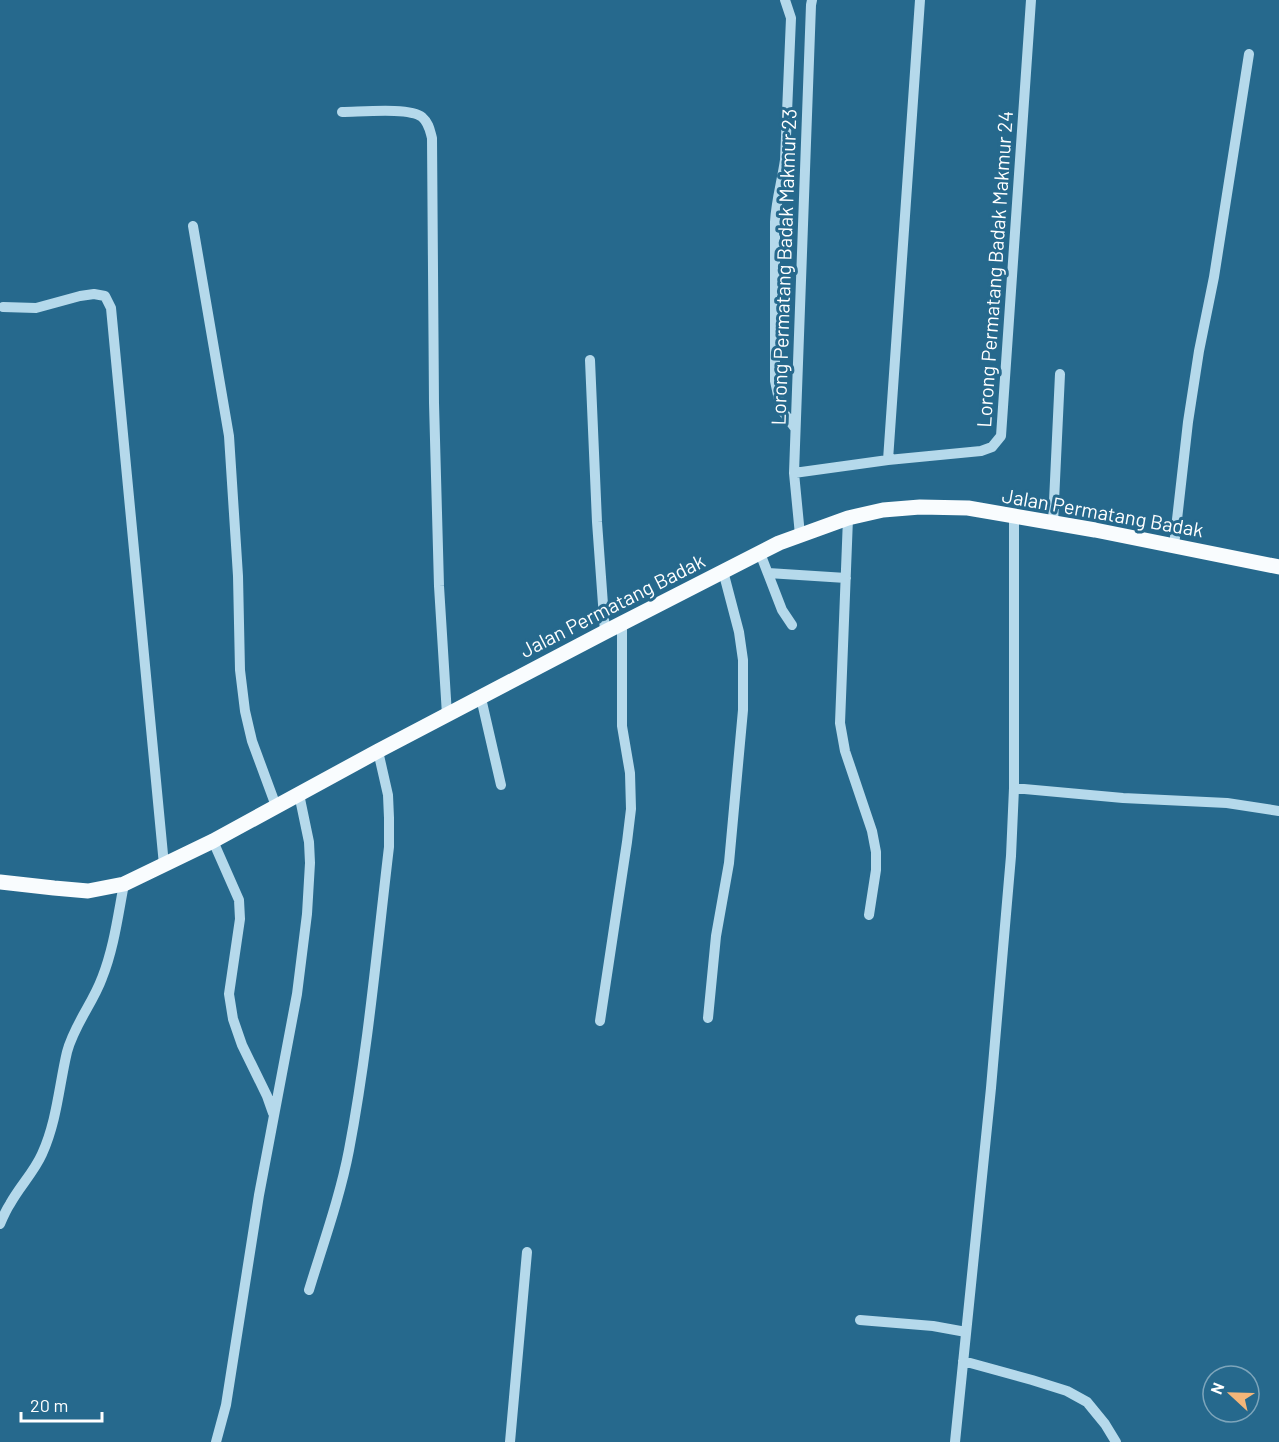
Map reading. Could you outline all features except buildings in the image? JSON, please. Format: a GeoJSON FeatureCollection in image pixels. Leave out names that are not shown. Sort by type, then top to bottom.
{"type":"FeatureCollection","features":[{"type":"Feature","properties":{"kind":"main road","name":"Jalan Permatang Badak"},"geometry":{"type":"LineString","coordinates":[[0,882],[88,891],[124,884],[213,841],[378,751],[723,571],[779,543],[848,518],[883,510],[920,507],[968,508],[1279,567]]}},
{"type":"Feature","properties":{"kind":"street"},"geometry":{"type":"LineString","coordinates":[[786,0],[791,18],[785,160],[775,222],[775,381],[781,409],[795,428]]}},
{"type":"Feature","properties":{"kind":"street","name":"Lorong Permatang Badak Makmur 23"},"geometry":{"type":"LineString","coordinates":[[800,535],[794,473],[795,428],[812,0]]}},
{"type":"Feature","properties":{"kind":"street"},"geometry":{"type":"LineString","coordinates":[[888,460],[920,0]]}},
{"type":"Feature","properties":{"kind":"street","name":"Lorong Permatang Badak Makmur 24"},"geometry":{"type":"LineString","coordinates":[[794,473],[888,460],[981,452],[992,447],[1000,436],[1031,0]]}},
{"type":"Feature","properties":{"kind":"street"},"geometry":{"type":"LineString","coordinates":[[1174,546],[1188,422],[1221,234],[1249,54]]}},
{"type":"Feature","properties":{"kind":"street"},"geometry":{"type":"LineString","coordinates":[[342,112],[407,111],[414,113],[420,115],[428,123],[432,138],[438,563],[447,715]]}},
{"type":"Feature","properties":{"kind":"street"},"geometry":{"type":"LineString","coordinates":[[193,226],[229,436],[238,576],[240,670],[245,711],[252,741],[276,806]]}},
{"type":"Feature","properties":{"kind":"street"},"geometry":{"type":"LineString","coordinates":[[3,308],[36,308],[94,294],[105,296],[111,308],[164,865]]}},
{"type":"Feature","properties":{"kind":"street"},"geometry":{"type":"LineString","coordinates":[[590,360],[597,522],[605,632]]}},
{"type":"Feature","properties":{"kind":"street"},"geometry":{"type":"LineString","coordinates":[[1053,523],[1060,374]]}},
{"type":"Feature","properties":{"kind":"street"},"geometry":{"type":"LineString","coordinates":[[955,1442],[991,1088],[1010,868],[1014,788],[1014,517]]}},
{"type":"Feature","properties":{"kind":"street"},"geometry":{"type":"LineString","coordinates":[[848,518],[840,723],[845,751],[872,831],[876,852],[876,870],[869,915]]}},
{"type":"Feature","properties":{"kind":"street"},"geometry":{"type":"LineString","coordinates":[[760,553],[782,610],[792,626]]}},
{"type":"Feature","properties":{"kind":"street"},"geometry":{"type":"LineString","coordinates":[[708,1018],[716,936],[729,863],[743,710],[739,632],[723,571]]}},
{"type":"Feature","properties":{"kind":"street"},"geometry":{"type":"LineString","coordinates":[[768,573],[846,578]]}},
{"type":"Feature","properties":{"kind":"street"},"geometry":{"type":"LineString","coordinates":[[600,1021],[631,809],[630,773],[622,726],[622,623]]}},
{"type":"Feature","properties":{"kind":"street"},"geometry":{"type":"LineString","coordinates":[[481,698],[501,785]]}},
{"type":"Feature","properties":{"kind":"street"},"geometry":{"type":"LineString","coordinates":[[309,1290],[349,1152],[361,1082],[390,818],[388,795],[378,751]]}},
{"type":"Feature","properties":{"kind":"street"},"geometry":{"type":"LineString","coordinates":[[1014,788],[1123,798],[1227,803],[1279,810]]}},
{"type":"Feature","properties":{"kind":"street"},"geometry":{"type":"LineString","coordinates":[[216,1442],[226,1405],[259,1194],[297,994],[307,914],[310,863],[309,842],[299,794]]}},
{"type":"Feature","properties":{"kind":"street"},"geometry":{"type":"LineString","coordinates":[[213,841],[239,900],[240,919],[229,994],[233,1020],[273,1113]]}},
{"type":"Feature","properties":{"kind":"street"},"geometry":{"type":"LineString","coordinates":[[0,1224],[10,1203],[31,1176],[50,1133],[68,1051],[78,1025],[104,975],[124,884]]}},
{"type":"Feature","properties":{"kind":"street"},"geometry":{"type":"LineString","coordinates":[[510,1442],[527,1252]]}},
{"type":"Feature","properties":{"kind":"street"},"geometry":{"type":"LineString","coordinates":[[861,1320],[933,1326],[966,1332]]}},
{"type":"Feature","properties":{"kind":"street"},"geometry":{"type":"LineString","coordinates":[[963,1361],[1067,1391],[1087,1402],[1116,1442]]}}]}
